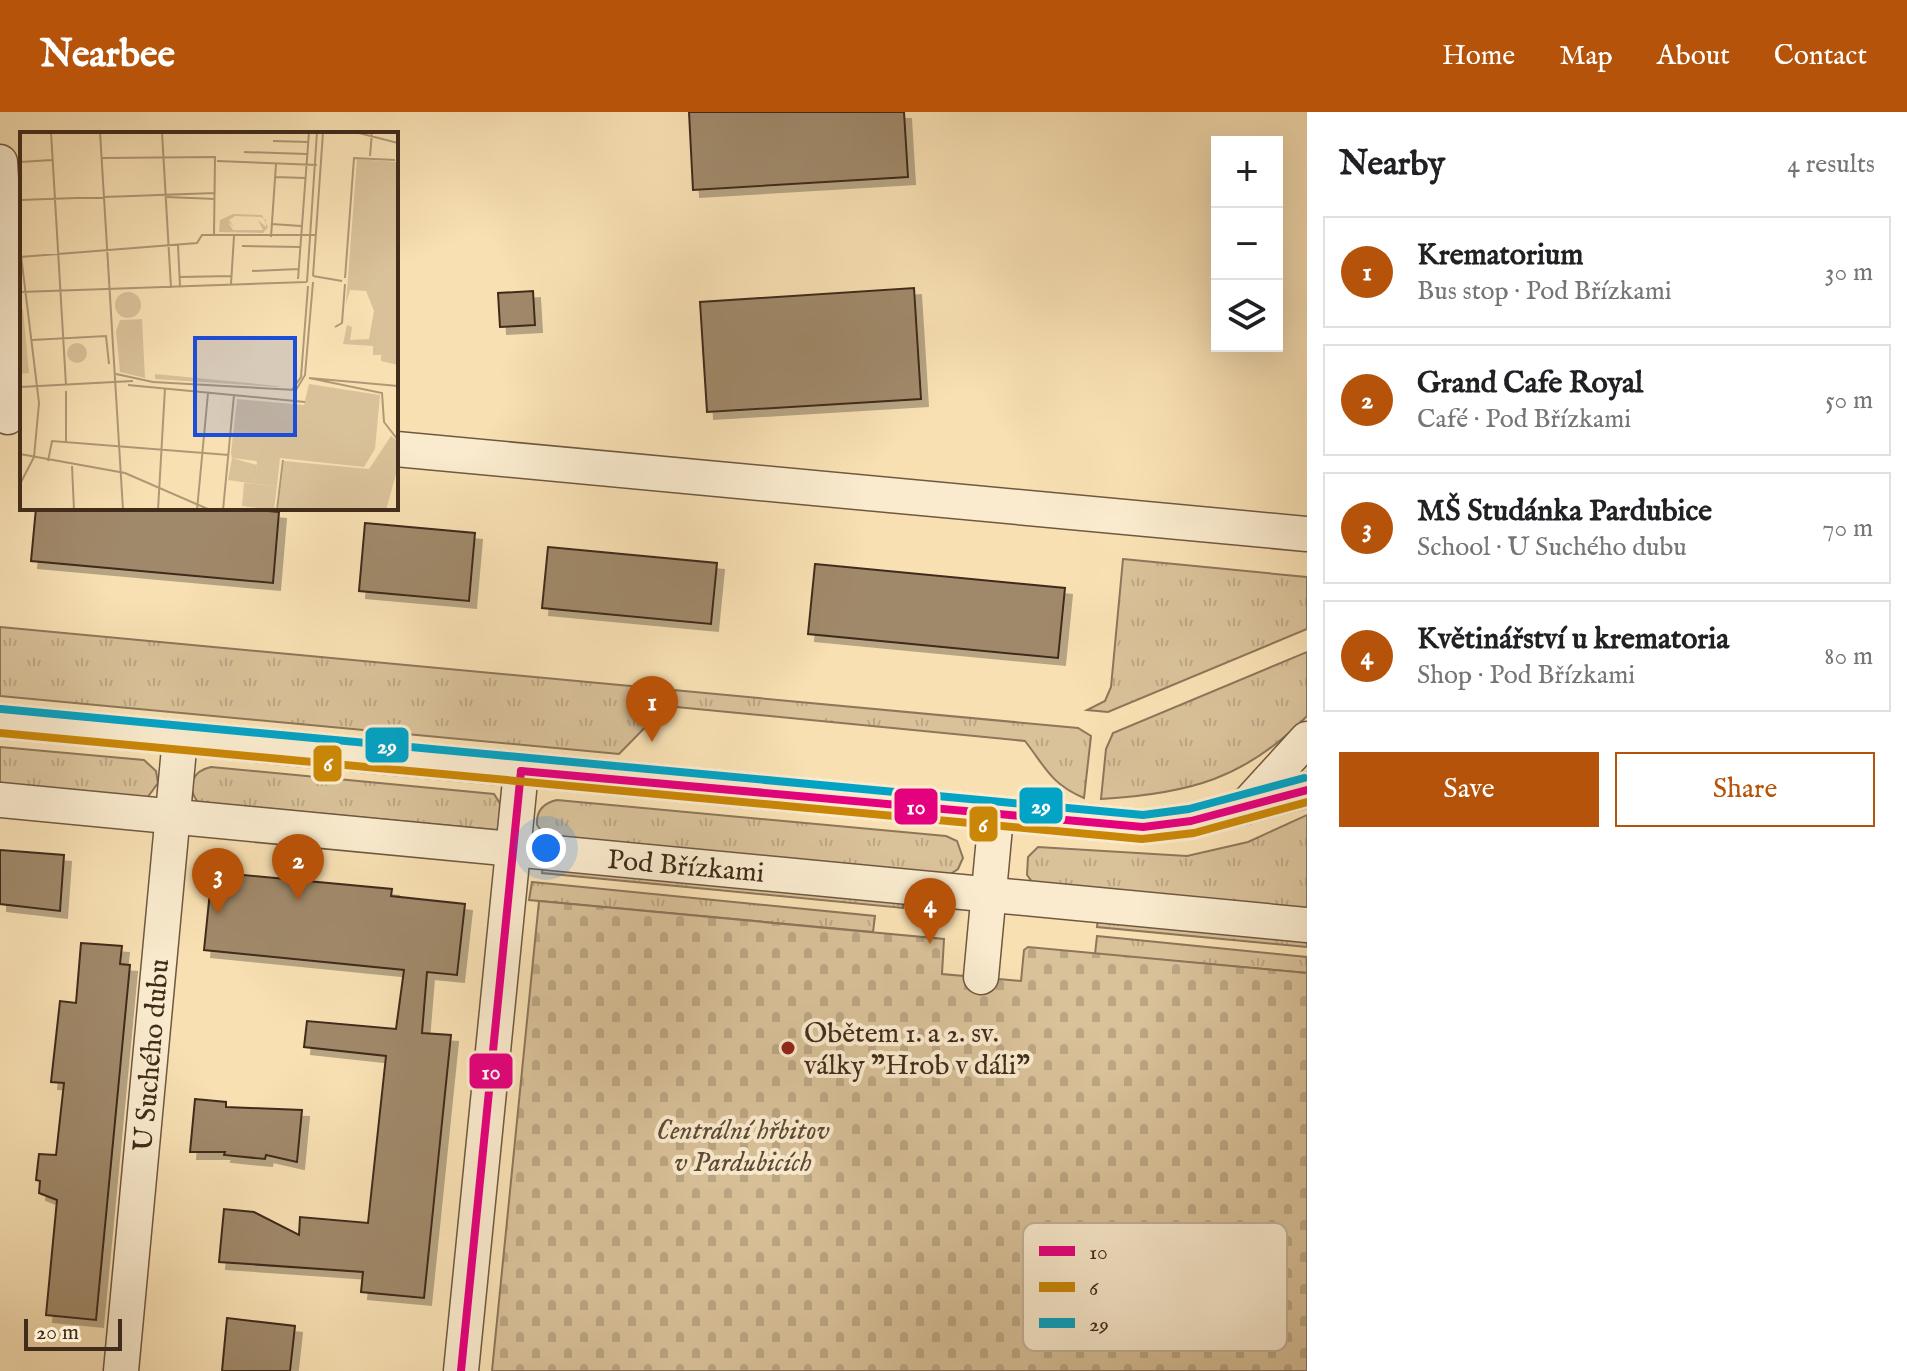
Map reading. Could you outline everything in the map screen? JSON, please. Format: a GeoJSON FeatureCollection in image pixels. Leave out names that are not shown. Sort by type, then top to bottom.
{"type":"FeatureCollection","features":[{"type":"Feature","properties":{"kind":"street"},"geometry":{"type":"LineString","coordinates":[[0,162],[10,328],[7,412]]}},
{"type":"Feature","properties":{"kind":"street"},"geometry":{"type":"LineString","coordinates":[[398,449],[1307,534]]}},
{"type":"Feature","properties":{"kind":"street"},"geometry":{"type":"LineString","coordinates":[[0,721],[996,816],[1143,827],[1191,821],[1307,790]]}},
{"type":"Feature","properties":{"kind":"street","name":"U Suchého dubu"},"geometry":{"type":"LineString","coordinates":[[121,1371],[180,738]]}},
{"type":"Feature","properties":{"kind":"street"},"geometry":{"type":"LineString","coordinates":[[1244,807],[1307,739]]}},
{"type":"Feature","properties":{"kind":"street"},"geometry":{"type":"LineString","coordinates":[[461,1371],[521,771]]}},
{"type":"Feature","properties":{"kind":"street","name":"Pod Břízkami"},"geometry":{"type":"LineString","coordinates":[[0,800],[1307,925]]}},
{"type":"Feature","properties":{"kind":"street"},"geometry":{"type":"LineString","coordinates":[[981,977],[996,816]]}},
{"type":"Feature","properties":{"kind":"green space"},"geometry":{"type":"Polygon","coordinates":[[[1123,559],[1307,577],[1307,629],[1108,712],[1087,710],[1105,701],[1111,687],[1123,559]]]}},
{"type":"Feature","properties":{"kind":"green space"},"geometry":{"type":"Polygon","coordinates":[[[0,627],[1078,728],[1091,736],[1084,798],[1056,781],[1025,741],[666,706],[619,754],[0,696],[0,627]]]}},
{"type":"Feature","properties":{"kind":"green space"},"geometry":{"type":"Polygon","coordinates":[[[1307,652],[1307,716],[1261,755],[1238,769],[1188,787],[1101,799],[1106,749],[1113,733],[1307,652]]]}},
{"type":"Feature","properties":{"kind":"green space"},"geometry":{"type":"Polygon","coordinates":[[[0,747],[144,760],[156,771],[158,783],[147,798],[0,786],[0,747]]]}},
{"type":"Feature","properties":{"kind":"green space"},"geometry":{"type":"Polygon","coordinates":[[[211,767],[494,794],[503,808],[501,827],[496,830],[198,802],[192,791],[193,780],[199,772],[211,767]]]}},
{"type":"Feature","properties":{"kind":"green space"},"geometry":{"type":"Polygon","coordinates":[[[557,800],[946,836],[957,841],[963,858],[958,869],[949,875],[545,836],[537,825],[539,812],[548,803],[557,800]]]}},
{"type":"Feature","properties":{"kind":"green space"},"geometry":{"type":"Polygon","coordinates":[[[1307,815],[1307,912],[1033,883],[1027,875],[1028,857],[1038,847],[1187,856],[1248,842],[1307,815]]]}},
{"type":"Feature","properties":{"kind":"green space"},"geometry":{"type":"Polygon","coordinates":[[[543,863],[904,898],[903,908],[542,873],[543,863]]]}},
{"type":"Feature","properties":{"kind":"green space"},"geometry":{"type":"Polygon","coordinates":[[[532,882],[875,916],[873,932],[529,900],[532,882]]]}},
{"type":"Feature","properties":{"kind":"green space","name":"Centrální hřbitov v Pardubicích"},"geometry":{"type":"Polygon","coordinates":[[[539,901],[944,939],[942,974],[1021,981],[1024,950],[1028,947],[1307,973],[1307,1371],[492,1371],[539,901]]]}},
{"type":"Feature","properties":{"kind":"green space"},"geometry":{"type":"Polygon","coordinates":[[[1098,918],[1307,938],[1307,947],[1097,927],[1098,918]]]}},
{"type":"Feature","properties":{"kind":"green space"},"geometry":{"type":"Polygon","coordinates":[[[1097,936],[1307,957],[1307,973],[1095,954],[1097,936]]]}},
{"type":"Feature","properties":{"kind":"building"},"geometry":{"type":"Polygon","coordinates":[[[689,112],[904,112],[908,177],[693,190],[689,112]]]}},
{"type":"Feature","properties":{"kind":"building"},"geometry":{"type":"Polygon","coordinates":[[[914,288],[921,399],[707,412],[700,302],[914,288]]]}},
{"type":"Feature","properties":{"kind":"building"},"geometry":{"type":"Polygon","coordinates":[[[533,291],[535,325],[500,327],[498,293],[533,291]]]}},
{"type":"Feature","properties":{"kind":"building"},"geometry":{"type":"Polygon","coordinates":[[[36,510],[279,512],[273,583],[31,561],[36,510]]]}},
{"type":"Feature","properties":{"kind":"building"},"geometry":{"type":"Polygon","coordinates":[[[365,523],[475,533],[469,601],[359,591],[365,523]]]}},
{"type":"Feature","properties":{"kind":"building"},"geometry":{"type":"Polygon","coordinates":[[[548,547],[717,563],[711,624],[542,608],[548,547]]]}},
{"type":"Feature","properties":{"kind":"building"},"geometry":{"type":"Polygon","coordinates":[[[815,564],[1065,588],[1058,658],[808,634],[815,564]]]}},
{"type":"Feature","properties":{"kind":"building"},"geometry":{"type":"Polygon","coordinates":[[[0,850],[64,855],[60,911],[0,904],[0,850]]]}},
{"type":"Feature","properties":{"kind":"building"},"geometry":{"type":"Polygon","coordinates":[[[212,872],[392,889],[391,896],[465,904],[457,975],[427,972],[422,1033],[451,1035],[424,1298],[361,1292],[363,1272],[219,1262],[224,1209],[254,1212],[299,1235],[300,1217],[368,1223],[386,1056],[304,1047],[307,1021],[396,1029],[404,970],[204,950],[212,872]]]}},
{"type":"Feature","properties":{"kind":"building"},"geometry":{"type":"Polygon","coordinates":[[[81,943],[122,946],[120,964],[130,965],[96,1320],[46,1315],[57,1200],[39,1193],[40,1181],[36,1180],[39,1154],[56,1155],[64,1083],[51,1082],[60,1001],[76,1003],[81,943]]]}},
{"type":"Feature","properties":{"kind":"building"},"geometry":{"type":"Polygon","coordinates":[[[195,1099],[226,1102],[226,1107],[302,1110],[297,1162],[266,1155],[265,1159],[224,1155],[225,1152],[190,1152],[195,1099]]]}},
{"type":"Feature","properties":{"kind":"building"},"geometry":{"type":"Polygon","coordinates":[[[227,1318],[295,1326],[290,1371],[222,1371],[227,1318]]]}},
{"type":"Feature","properties":{"kind":"transit line","name":"29"},"geometry":{"type":"LineString","coordinates":[[1,709],[1143,815],[1189,809],[1304,778]]}},
{"type":"Feature","properties":{"kind":"transit line","name":"6"},"geometry":{"type":"LineString","coordinates":[[0,733],[1142,839],[1194,833],[1307,802]]}},
{"type":"Feature","properties":{"kind":"transit line","name":"10"},"geometry":{"type":"LineString","coordinates":[[521,771],[1143,827],[1191,821],[1307,790]]}},
{"type":"Feature","properties":{"kind":"transit line","name":"10"},"geometry":{"type":"LineString","coordinates":[[461,1371],[521,771]]}},
{"type":"Feature","properties":{"kind":"place","name":"Krematorium"},"geometry":{"type":"Point","coordinates":[652,742]}},
{"type":"Feature","properties":{"kind":"place","name":"Grand Cafe Royal"},"geometry":{"type":"Point","coordinates":[298,900]}},
{"type":"Feature","properties":{"kind":"place","name":"MŠ Studánka Pardubice"},"geometry":{"type":"Point","coordinates":[218,914]}},
{"type":"Feature","properties":{"kind":"place","name":"Květinářství u krematoria"},"geometry":{"type":"Point","coordinates":[930,944]}},
{"type":"Feature","properties":{"kind":"place","name":"Obětem 1. a 2. sv. války \"Hrob v dáli\""},"geometry":{"type":"Point","coordinates":[788,1048]}}]}
